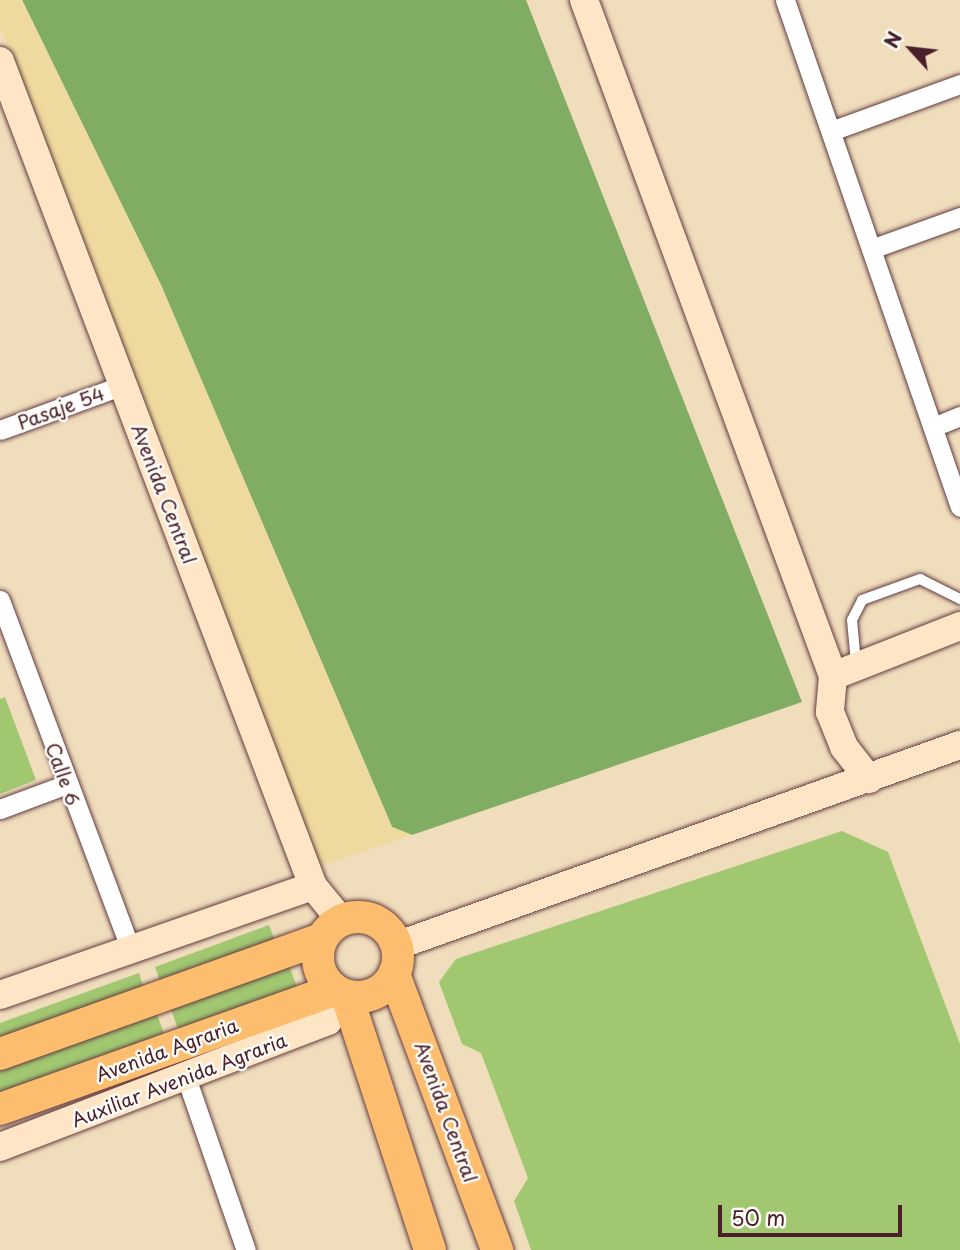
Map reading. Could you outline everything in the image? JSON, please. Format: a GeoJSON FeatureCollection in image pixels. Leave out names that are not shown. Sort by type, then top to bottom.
{"type":"FeatureCollection","features":[{"type":"Feature","properties":{"kind":"main road"},"geometry":{"type":"LineString","coordinates":[[0,1054],[331,929],[381,924],[395,960],[374,994],[340,993]]}},
{"type":"Feature","properties":{"kind":"main road"},"geometry":{"type":"LineString","coordinates":[[331,929],[318,967],[340,993],[430,1250]]}},
{"type":"Feature","properties":{"kind":"main road","name":"Avenida Central"},"geometry":{"type":"LineString","coordinates":[[395,960],[497,1250]]}},
{"type":"Feature","properties":{"kind":"main road","name":"Avenida Agraria"},"geometry":{"type":"LineString","coordinates":[[0,1109],[340,993]]}},
{"type":"Feature","properties":{"kind":"street"},"geometry":{"type":"LineString","coordinates":[[584,0],[845,671],[831,712],[845,747],[869,779]]}},
{"type":"Feature","properties":{"kind":"street"},"geometry":{"type":"LineString","coordinates":[[785,0],[960,507]]}},
{"type":"Feature","properties":{"kind":"street","name":"Avenida Central"},"geometry":{"type":"LineString","coordinates":[[0,61],[331,929]]}},
{"type":"Feature","properties":{"kind":"street"},"geometry":{"type":"LineString","coordinates":[[831,131],[960,84]]}},
{"type":"Feature","properties":{"kind":"street"},"geometry":{"type":"LineString","coordinates":[[871,249],[960,217]]}},
{"type":"Feature","properties":{"kind":"street","name":"Pasaje 54"},"geometry":{"type":"LineString","coordinates":[[0,430],[123,385]]}},
{"type":"Feature","properties":{"kind":"street"},"geometry":{"type":"LineString","coordinates":[[933,427],[960,416]]}},
{"type":"Feature","properties":{"kind":"street","name":"Calle 6"},"geometry":{"type":"LineString","coordinates":[[0,600],[130,947]]}},
{"type":"Feature","properties":{"kind":"street"},"geometry":{"type":"LineString","coordinates":[[845,671],[960,626]]}},
{"type":"Feature","properties":{"kind":"street"},"geometry":{"type":"LineString","coordinates":[[395,960],[960,745]]}},
{"type":"Feature","properties":{"kind":"street"},"geometry":{"type":"LineString","coordinates":[[0,809],[67,784]]}},
{"type":"Feature","properties":{"kind":"street"},"geometry":{"type":"LineString","coordinates":[[0,995],[130,947],[313,886]]}},
{"type":"Feature","properties":{"kind":"street","name":"Auxiliar Avenida Agraria"},"geometry":{"type":"LineString","coordinates":[[0,1147],[187,1080],[328,1021],[340,993]]}},
{"type":"Feature","properties":{"kind":"street"},"geometry":{"type":"LineString","coordinates":[[187,1080],[238,1248]]}},
{"type":"Feature","properties":{"kind":"lane"},"geometry":{"type":"LineString","coordinates":[[845,671],[852,620],[862,600],[920,579],[960,599]]}},
{"type":"Feature","properties":{"kind":"green space"},"geometry":{"type":"Polygon","coordinates":[[[22,0],[526,0],[802,702],[412,835],[392,827],[161,285],[22,0]]]}},
{"type":"Feature","properties":{"kind":"green space"},"geometry":{"type":"Polygon","coordinates":[[[5,697],[36,780],[0,794],[0,699],[5,697]]]}},
{"type":"Feature","properties":{"kind":"green space"},"geometry":{"type":"Polygon","coordinates":[[[842,831],[888,852],[960,1044],[960,1250],[531,1250],[514,1201],[528,1178],[481,1053],[462,1044],[439,982],[456,959],[842,831]]]}},
{"type":"Feature","properties":{"kind":"green space"},"geometry":{"type":"Polygon","coordinates":[[[269,925],[276,943],[162,987],[155,967],[269,925]]]}},
{"type":"Feature","properties":{"kind":"green space"},"geometry":{"type":"Polygon","coordinates":[[[286,957],[297,987],[179,1032],[167,998],[286,957]]]}},
{"type":"Feature","properties":{"kind":"green space"},"geometry":{"type":"Polygon","coordinates":[[[139,973],[145,992],[0,1045],[0,1023],[139,973]]]}},
{"type":"Feature","properties":{"kind":"green space"},"geometry":{"type":"Polygon","coordinates":[[[153,1002],[165,1037],[0,1098],[0,1057],[153,1002]]]}},
{"type":"Feature","properties":{"kind":"sand"},"geometry":{"type":"Polygon","coordinates":[[[0,0],[22,0],[161,285],[392,827],[412,835],[317,867],[0,26],[0,0]]]}}]}
